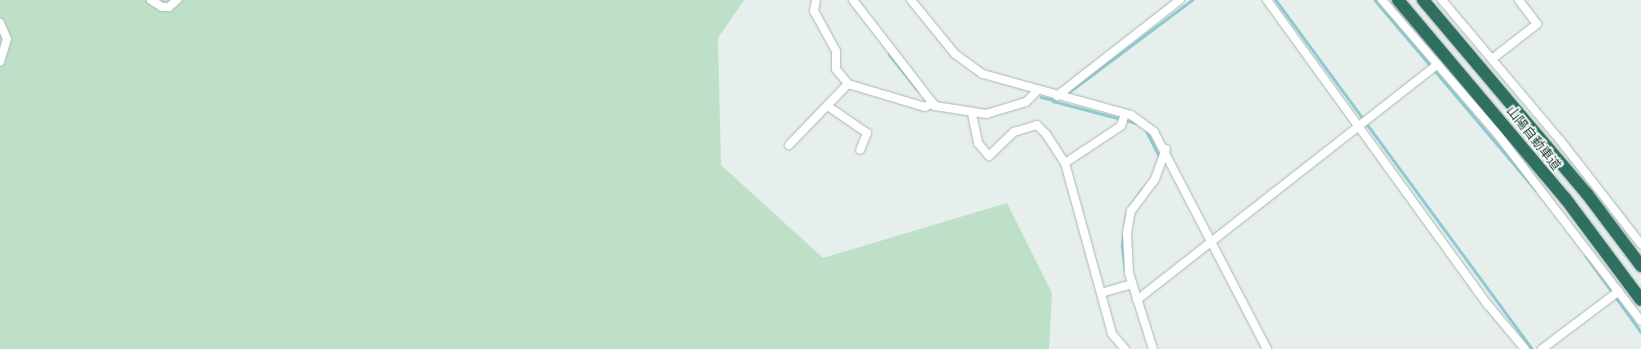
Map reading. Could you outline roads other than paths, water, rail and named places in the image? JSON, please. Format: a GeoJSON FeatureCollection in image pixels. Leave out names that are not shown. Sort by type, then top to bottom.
{"type":"FeatureCollection","features":[{"type":"Feature","properties":{"kind":"highway","name":"山陽自動車道"},"geometry":{"type":"LineString","coordinates":[[1398,0],[1565,198],[1641,300]]}},
{"type":"Feature","properties":{"kind":"highway","name":"山陽自動車道"},"geometry":{"type":"LineString","coordinates":[[1423,0],[1587,194],[1641,266]]}},
{"type":"Feature","properties":{"kind":"street"},"geometry":{"type":"LineString","coordinates":[[151,0],[162,8],[169,7],[177,0]]}},
{"type":"Feature","properties":{"kind":"street"},"geometry":{"type":"LineString","coordinates":[[816,0],[814,11],[836,51],[836,69],[848,84],[931,105],[986,114],[1026,102],[1036,92]]}},
{"type":"Feature","properties":{"kind":"street"},"geometry":{"type":"LineString","coordinates":[[853,0],[931,105]]}},
{"type":"Feature","properties":{"kind":"street"},"geometry":{"type":"LineString","coordinates":[[911,0],[966,63],[983,74],[1036,92],[1057,96],[1144,122],[1166,149],[1267,349]]}},
{"type":"Feature","properties":{"kind":"street"},"geometry":{"type":"LineString","coordinates":[[1057,96],[1180,0]]}},
{"type":"Feature","properties":{"kind":"street"},"geometry":{"type":"LineString","coordinates":[[1267,0],[1361,123],[1488,305],[1524,349]]}},
{"type":"Feature","properties":{"kind":"street"},"geometry":{"type":"LineString","coordinates":[[1382,0],[1435,66],[1535,181],[1616,293],[1641,321]]}},
{"type":"Feature","properties":{"kind":"street"},"geometry":{"type":"LineString","coordinates":[[1442,0],[1492,59],[1641,244]]}},
{"type":"Feature","properties":{"kind":"street"},"geometry":{"type":"LineString","coordinates":[[1492,59],[1537,24],[1519,0]]}},
{"type":"Feature","properties":{"kind":"street"},"geometry":{"type":"LineString","coordinates":[[0,23],[7,39],[0,62]]}},
{"type":"Feature","properties":{"kind":"street"},"geometry":{"type":"LineString","coordinates":[[1137,300],[1435,66]]}},
{"type":"Feature","properties":{"kind":"street"},"geometry":{"type":"LineString","coordinates":[[790,145],[829,107],[848,84]]}},
{"type":"Feature","properties":{"kind":"street"},"geometry":{"type":"LineString","coordinates":[[829,107],[867,133],[860,150]]}},
{"type":"Feature","properties":{"kind":"street"},"geometry":{"type":"LineString","coordinates":[[970,112],[978,143],[989,156],[1014,132],[1037,125],[1065,163],[1112,334],[1125,349]]}},
{"type":"Feature","properties":{"kind":"street"},"geometry":{"type":"LineString","coordinates":[[1065,163],[1121,126],[1125,117]]}},
{"type":"Feature","properties":{"kind":"street"},"geometry":{"type":"LineString","coordinates":[[1153,349],[1137,300],[1130,285],[1126,253],[1131,211],[1155,179],[1166,149]]}},
{"type":"Feature","properties":{"kind":"street"},"geometry":{"type":"LineString","coordinates":[[1101,293],[1130,285]]}},
{"type":"Feature","properties":{"kind":"street"},"geometry":{"type":"LineString","coordinates":[[1542,349],[1616,293]]}},
{"type":"Feature","properties":{"kind":"waterway"},"geometry":{"type":"LineString","coordinates":[[1069,92],[1192,0]]}},
{"type":"Feature","properties":{"kind":"waterway"},"geometry":{"type":"LineString","coordinates":[[1276,0],[1532,349]]}},
{"type":"Feature","properties":{"kind":"waterway"},"geometry":{"type":"LineString","coordinates":[[1375,0],[1536,190]]}},
{"type":"Feature","properties":{"kind":"waterway"},"geometry":{"type":"LineString","coordinates":[[889,54],[917,89]]}},
{"type":"Feature","properties":{"kind":"waterway"},"geometry":{"type":"LineString","coordinates":[[1041,97],[1054,100]]}},
{"type":"Feature","properties":{"kind":"waterway"},"geometry":{"type":"LineString","coordinates":[[1053,101],[1136,123]]}},
{"type":"Feature","properties":{"kind":"waterway"},"geometry":{"type":"LineString","coordinates":[[1146,130],[1160,157]]}},
{"type":"Feature","properties":{"kind":"waterway"},"geometry":{"type":"LineString","coordinates":[[1131,205],[1142,189]]}},
{"type":"Feature","properties":{"kind":"waterway"},"geometry":{"type":"LineString","coordinates":[[1125,271],[1122,245],[1126,215]]}},
{"type":"Feature","properties":{"kind":"waterway"},"geometry":{"type":"LineString","coordinates":[[1586,256],[1641,332]]}}]}
